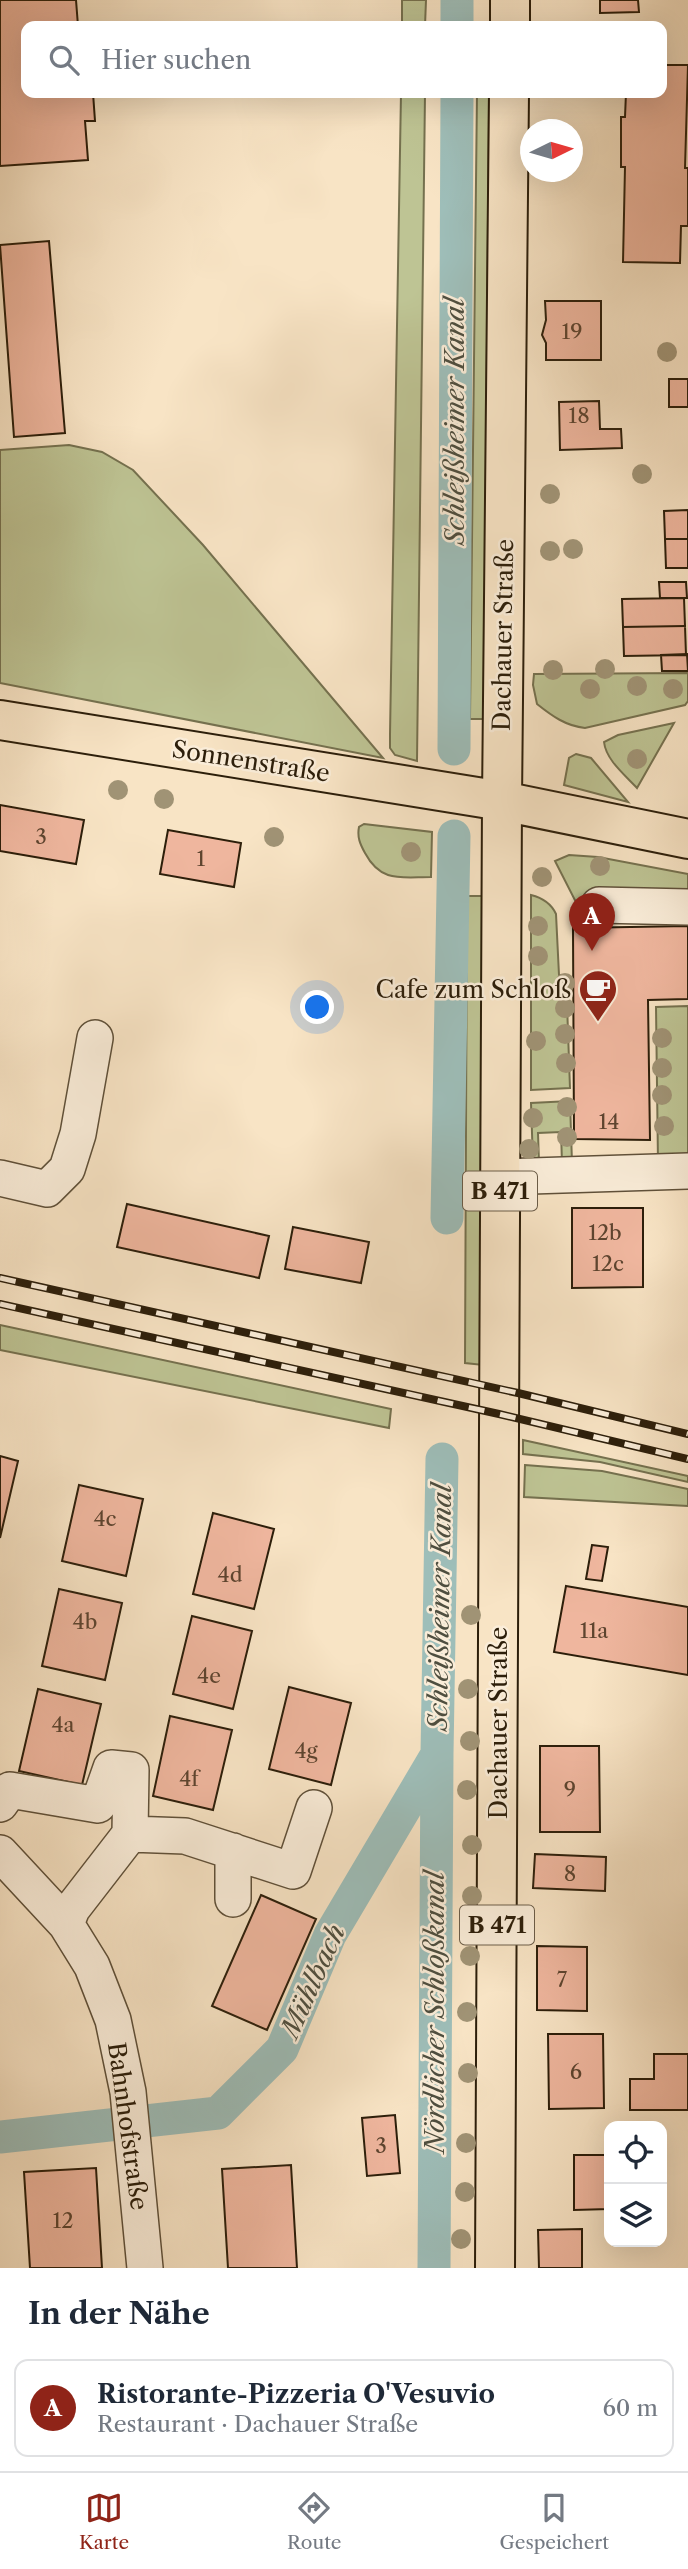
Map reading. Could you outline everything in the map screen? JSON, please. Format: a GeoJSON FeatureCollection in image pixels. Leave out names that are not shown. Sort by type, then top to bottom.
{"type":"FeatureCollection","features":[{"type":"Feature","properties":{"kind":"main road"},"geometry":{"type":"LineString","coordinates":[[510,0],[510,21]]}},
{"type":"Feature","properties":{"kind":"main road","name":"Dachauer Straße"},"geometry":{"type":"LineString","coordinates":[[495,2268],[502,801],[509,98]]}},
{"type":"Feature","properties":{"kind":"main road","name":"Sonnenstraße"},"geometry":{"type":"LineString","coordinates":[[0,720],[502,801],[688,839]]}},
{"type":"Feature","properties":{"kind":"street"},"geometry":{"type":"LineString","coordinates":[[599,905],[688,907]]}},
{"type":"Feature","properties":{"kind":"street"},"geometry":{"type":"LineString","coordinates":[[0,1178],[47,1189],[67,1169],[78,1134],[95,1038]]}},
{"type":"Feature","properties":{"kind":"street"},"geometry":{"type":"LineString","coordinates":[[500,1177],[688,1171]]}},
{"type":"Feature","properties":{"kind":"street"},"geometry":{"type":"LineString","coordinates":[[0,1804],[10,1790],[98,1805],[111,1768],[131,1770],[130,1834],[72,1909],[66,1924]]}},
{"type":"Feature","properties":{"kind":"street"},"geometry":{"type":"LineString","coordinates":[[130,1834],[185,1836],[293,1871],[314,1808]]}},
{"type":"Feature","properties":{"kind":"street"},"geometry":{"type":"LineString","coordinates":[[233,1851],[233,1899]]}},
{"type":"Feature","properties":{"kind":"street","name":"Bahnhofstraße"},"geometry":{"type":"LineString","coordinates":[[0,1853],[66,1924],[92,1966],[113,2020],[128,2092],[145,2268]]}},
{"type":"Feature","properties":{"kind":"green space"},"geometry":{"type":"Polygon","coordinates":[[[402,0],[426,0],[425,21],[402,21],[402,0]]]}},
{"type":"Feature","properties":{"kind":"green space"},"geometry":{"type":"Polygon","coordinates":[[[401,98],[425,98],[417,761],[395,755],[390,748],[401,98]]]}},
{"type":"Feature","properties":{"kind":"green space"},"geometry":{"type":"Polygon","coordinates":[[[477,98],[489,98],[484,719],[470,719],[477,98]]]}},
{"type":"Feature","properties":{"kind":"green space"},"geometry":{"type":"Polygon","coordinates":[[[69,445],[102,452],[133,470],[203,545],[383,758],[0,683],[0,450],[69,445]]]}},
{"type":"Feature","properties":{"kind":"green space"},"geometry":{"type":"Polygon","coordinates":[[[688,673],[688,701],[685,705],[585,728],[560,720],[537,704],[533,685],[534,674],[688,673]]]}},
{"type":"Feature","properties":{"kind":"green space"},"geometry":{"type":"Polygon","coordinates":[[[674,723],[637,788],[612,761],[604,742],[618,735],[674,723]]]}},
{"type":"Feature","properties":{"kind":"green space"},"geometry":{"type":"Polygon","coordinates":[[[576,754],[591,758],[628,802],[564,785],[569,758],[576,754]]]}},
{"type":"Feature","properties":{"kind":"green space"},"geometry":{"type":"Polygon","coordinates":[[[364,824],[432,832],[431,877],[393,876],[378,869],[371,863],[359,840],[359,827],[364,824]]]}},
{"type":"Feature","properties":{"kind":"green space"},"geometry":{"type":"Polygon","coordinates":[[[569,855],[598,857],[688,874],[688,923],[617,923],[617,913],[582,914],[555,861],[569,855]]]}},
{"type":"Feature","properties":{"kind":"green space"},"geometry":{"type":"Polygon","coordinates":[[[531,895],[546,902],[556,914],[559,975],[566,976],[570,1088],[531,1090],[531,895]]]}},
{"type":"Feature","properties":{"kind":"green space"},"geometry":{"type":"Polygon","coordinates":[[[467,896],[484,896],[483,1365],[465,1363],[467,896]]]}},
{"type":"Feature","properties":{"kind":"green space"},"geometry":{"type":"Polygon","coordinates":[[[688,1006],[688,1161],[658,1162],[656,1007],[688,1006]]]}},
{"type":"Feature","properties":{"kind":"green space"},"geometry":{"type":"Polygon","coordinates":[[[570,1101],[572,1163],[562,1163],[561,1132],[538,1133],[539,1163],[533,1163],[531,1103],[570,1101]]]}},
{"type":"Feature","properties":{"kind":"green space"},"geometry":{"type":"Polygon","coordinates":[[[0,1325],[391,1409],[389,1428],[0,1350],[0,1325]]]}},
{"type":"Feature","properties":{"kind":"green space"},"geometry":{"type":"Polygon","coordinates":[[[523,1440],[688,1476],[688,1482],[600,1462],[523,1454],[523,1440]]]}},
{"type":"Feature","properties":{"kind":"green space"},"geometry":{"type":"Polygon","coordinates":[[[525,1465],[602,1471],[688,1489],[688,1506],[524,1497],[525,1465]]]}},
{"type":"Feature","properties":{"kind":"building"},"geometry":{"type":"Polygon","coordinates":[[[0,0],[76,0],[78,21],[21,21],[21,98],[93,98],[95,121],[85,121],[88,160],[0,166],[0,0]]]}},
{"type":"Feature","properties":{"kind":"building"},"geometry":{"type":"Polygon","coordinates":[[[600,0],[638,0],[639,12],[600,13],[600,0]]]}},
{"type":"Feature","properties":{"kind":"building"},"geometry":{"type":"Polygon","coordinates":[[[667,65],[688,65],[685,168],[688,168],[688,226],[681,226],[680,263],[623,262],[625,167],[621,167],[621,117],[625,117],[626,98],[667,98],[667,65]]]}},
{"type":"Feature","properties":{"kind":"building"},"geometry":{"type":"Polygon","coordinates":[[[49,241],[65,433],[14,437],[0,245],[49,241]]]}},
{"type":"Feature","properties":{"kind":"building"},"geometry":{"type":"Polygon","coordinates":[[[545,301],[601,301],[601,360],[546,360],[546,343],[542,335],[546,320],[545,301]]]}},
{"type":"Feature","properties":{"kind":"building"},"geometry":{"type":"Polygon","coordinates":[[[669,379],[688,379],[688,407],[669,407],[669,379]]]}},
{"type":"Feature","properties":{"kind":"building"},"geometry":{"type":"Polygon","coordinates":[[[599,401],[600,429],[621,429],[622,448],[560,450],[559,402],[599,401]]]}},
{"type":"Feature","properties":{"kind":"building"},"geometry":{"type":"Polygon","coordinates":[[[688,510],[688,539],[665,539],[664,511],[688,510]]]}},
{"type":"Feature","properties":{"kind":"building"},"geometry":{"type":"Polygon","coordinates":[[[665,539],[688,539],[688,568],[666,568],[665,539]]]}},
{"type":"Feature","properties":{"kind":"building"},"geometry":{"type":"Polygon","coordinates":[[[659,582],[686,582],[687,598],[660,598],[659,582]]]}},
{"type":"Feature","properties":{"kind":"building"},"geometry":{"type":"Polygon","coordinates":[[[684,598],[685,626],[623,627],[622,599],[684,598]]]}},
{"type":"Feature","properties":{"kind":"building"},"geometry":{"type":"Polygon","coordinates":[[[685,626],[686,655],[624,656],[623,627],[685,626]]]}},
{"type":"Feature","properties":{"kind":"building"},"geometry":{"type":"Polygon","coordinates":[[[687,654],[688,671],[662,671],[661,655],[687,654]]]}},
{"type":"Feature","properties":{"kind":"building"},"geometry":{"type":"Polygon","coordinates":[[[0,805],[84,820],[76,864],[0,851],[0,805]]]}},
{"type":"Feature","properties":{"kind":"building"},"geometry":{"type":"Polygon","coordinates":[[[168,830],[241,843],[234,887],[160,874],[168,830]]]}},
{"type":"Feature","properties":{"kind":"building"},"geometry":{"type":"Polygon","coordinates":[[[688,926],[688,999],[648,1000],[650,1140],[574,1139],[573,928],[688,926]]]}},
{"type":"Feature","properties":{"kind":"building"},"geometry":{"type":"Polygon","coordinates":[[[127,1204],[269,1236],[259,1278],[117,1247],[127,1204]]]}},
{"type":"Feature","properties":{"kind":"building"},"geometry":{"type":"Polygon","coordinates":[[[572,1208],[643,1208],[643,1287],[572,1288],[572,1208]]]}},
{"type":"Feature","properties":{"kind":"building"},"geometry":{"type":"Polygon","coordinates":[[[293,1227],[369,1242],[361,1283],[285,1269],[293,1227]]]}},
{"type":"Feature","properties":{"kind":"building"},"geometry":{"type":"Polygon","coordinates":[[[0,1456],[18,1461],[0,1538],[0,1456]]]}},
{"type":"Feature","properties":{"kind":"building"},"geometry":{"type":"Polygon","coordinates":[[[79,1485],[143,1499],[126,1576],[62,1561],[79,1485]]]}},
{"type":"Feature","properties":{"kind":"building"},"geometry":{"type":"Polygon","coordinates":[[[213,1513],[274,1529],[254,1609],[193,1594],[213,1513]]]}},
{"type":"Feature","properties":{"kind":"building"},"geometry":{"type":"Polygon","coordinates":[[[592,1545],[608,1547],[602,1581],[586,1579],[592,1545]]]}},
{"type":"Feature","properties":{"kind":"building"},"geometry":{"type":"Polygon","coordinates":[[[566,1586],[688,1607],[688,1675],[554,1652],[566,1586]]]}},
{"type":"Feature","properties":{"kind":"building"},"geometry":{"type":"Polygon","coordinates":[[[59,1589],[122,1603],[105,1680],[42,1666],[59,1589]]]}},
{"type":"Feature","properties":{"kind":"building"},"geometry":{"type":"Polygon","coordinates":[[[192,1616],[252,1631],[233,1709],[173,1694],[192,1616]]]}},
{"type":"Feature","properties":{"kind":"building"},"geometry":{"type":"Polygon","coordinates":[[[289,1687],[351,1703],[331,1785],[269,1769],[289,1687]]]}},
{"type":"Feature","properties":{"kind":"building"},"geometry":{"type":"Polygon","coordinates":[[[38,1689],[101,1704],[82,1785],[19,1771],[38,1689]]]}},
{"type":"Feature","properties":{"kind":"building"},"geometry":{"type":"Polygon","coordinates":[[[170,1716],[232,1730],[213,1810],[153,1796],[170,1716]]]}},
{"type":"Feature","properties":{"kind":"building"},"geometry":{"type":"Polygon","coordinates":[[[540,1746],[599,1746],[600,1832],[540,1832],[540,1746]]]}},
{"type":"Feature","properties":{"kind":"building"},"geometry":{"type":"Polygon","coordinates":[[[535,1854],[606,1857],[605,1891],[533,1888],[535,1854]]]}},
{"type":"Feature","properties":{"kind":"building"},"geometry":{"type":"Polygon","coordinates":[[[261,1895],[316,1919],[267,2030],[212,2006],[261,1895]]]}},
{"type":"Feature","properties":{"kind":"building"},"geometry":{"type":"Polygon","coordinates":[[[537,1946],[587,1947],[587,2011],[537,2010],[537,1946]]]}},
{"type":"Feature","properties":{"kind":"building"},"geometry":{"type":"Polygon","coordinates":[[[548,2034],[603,2034],[604,2108],[549,2109],[548,2034]]]}},
{"type":"Feature","properties":{"kind":"building"},"geometry":{"type":"Polygon","coordinates":[[[654,2054],[688,2054],[688,2110],[630,2110],[630,2079],[654,2079],[654,2054]]]}},
{"type":"Feature","properties":{"kind":"building"},"geometry":{"type":"Polygon","coordinates":[[[395,2115],[400,2173],[367,2176],[362,2118],[395,2115]]]}},
{"type":"Feature","properties":{"kind":"building"},"geometry":{"type":"Polygon","coordinates":[[[574,2155],[604,2155],[604,2209],[574,2210],[574,2155]]]}},
{"type":"Feature","properties":{"kind":"building"},"geometry":{"type":"Polygon","coordinates":[[[291,2165],[297,2268],[228,2268],[222,2169],[291,2165]]]}},
{"type":"Feature","properties":{"kind":"building"},"geometry":{"type":"Polygon","coordinates":[[[96,2168],[102,2268],[30,2268],[24,2172],[96,2168]]]}},
{"type":"Feature","properties":{"kind":"building"},"geometry":{"type":"Polygon","coordinates":[[[582,2229],[582,2268],[539,2268],[538,2230],[582,2229]]]}},
{"type":"Feature","properties":{"kind":"waterway","name":"Schleißheimer Kanal"},"geometry":{"type":"LineString","coordinates":[[457,0],[457,21]]}},
{"type":"Feature","properties":{"kind":"waterway","name":"Schleißheimer Kanal"},"geometry":{"type":"LineString","coordinates":[[454,749],[457,98]]}},
{"type":"Feature","properties":{"kind":"waterway","name":"Schleißheimer Kanal"},"geometry":{"type":"LineString","coordinates":[[447,1218],[454,836]]}},
{"type":"Feature","properties":{"kind":"waterway","name":"Nördlicher Schloßkanal"},"geometry":{"type":"LineString","coordinates":[[434,2268],[442,1459]]}},
{"type":"Feature","properties":{"kind":"waterway","name":"Mühlbach"},"geometry":{"type":"LineString","coordinates":[[0,2137],[218,2113],[282,2049],[330,1935],[436,1756]]}},
{"type":"Feature","properties":{"kind":"railway"},"geometry":{"type":"LineString","coordinates":[[0,1278],[518,1393],[688,1434]]}},
{"type":"Feature","properties":{"kind":"railway"},"geometry":{"type":"LineString","coordinates":[[0,1304],[499,1414],[688,1459]]}},
{"type":"Feature","properties":{"kind":"place","name":"Ristorante-Pizzeria O'Vesuvio"},"geometry":{"type":"Point","coordinates":[592,951]}},
{"type":"Feature","properties":{"kind":"place","name":"Cafe zum Schloß"},"geometry":{"type":"Point","coordinates":[598,1023]}}]}
